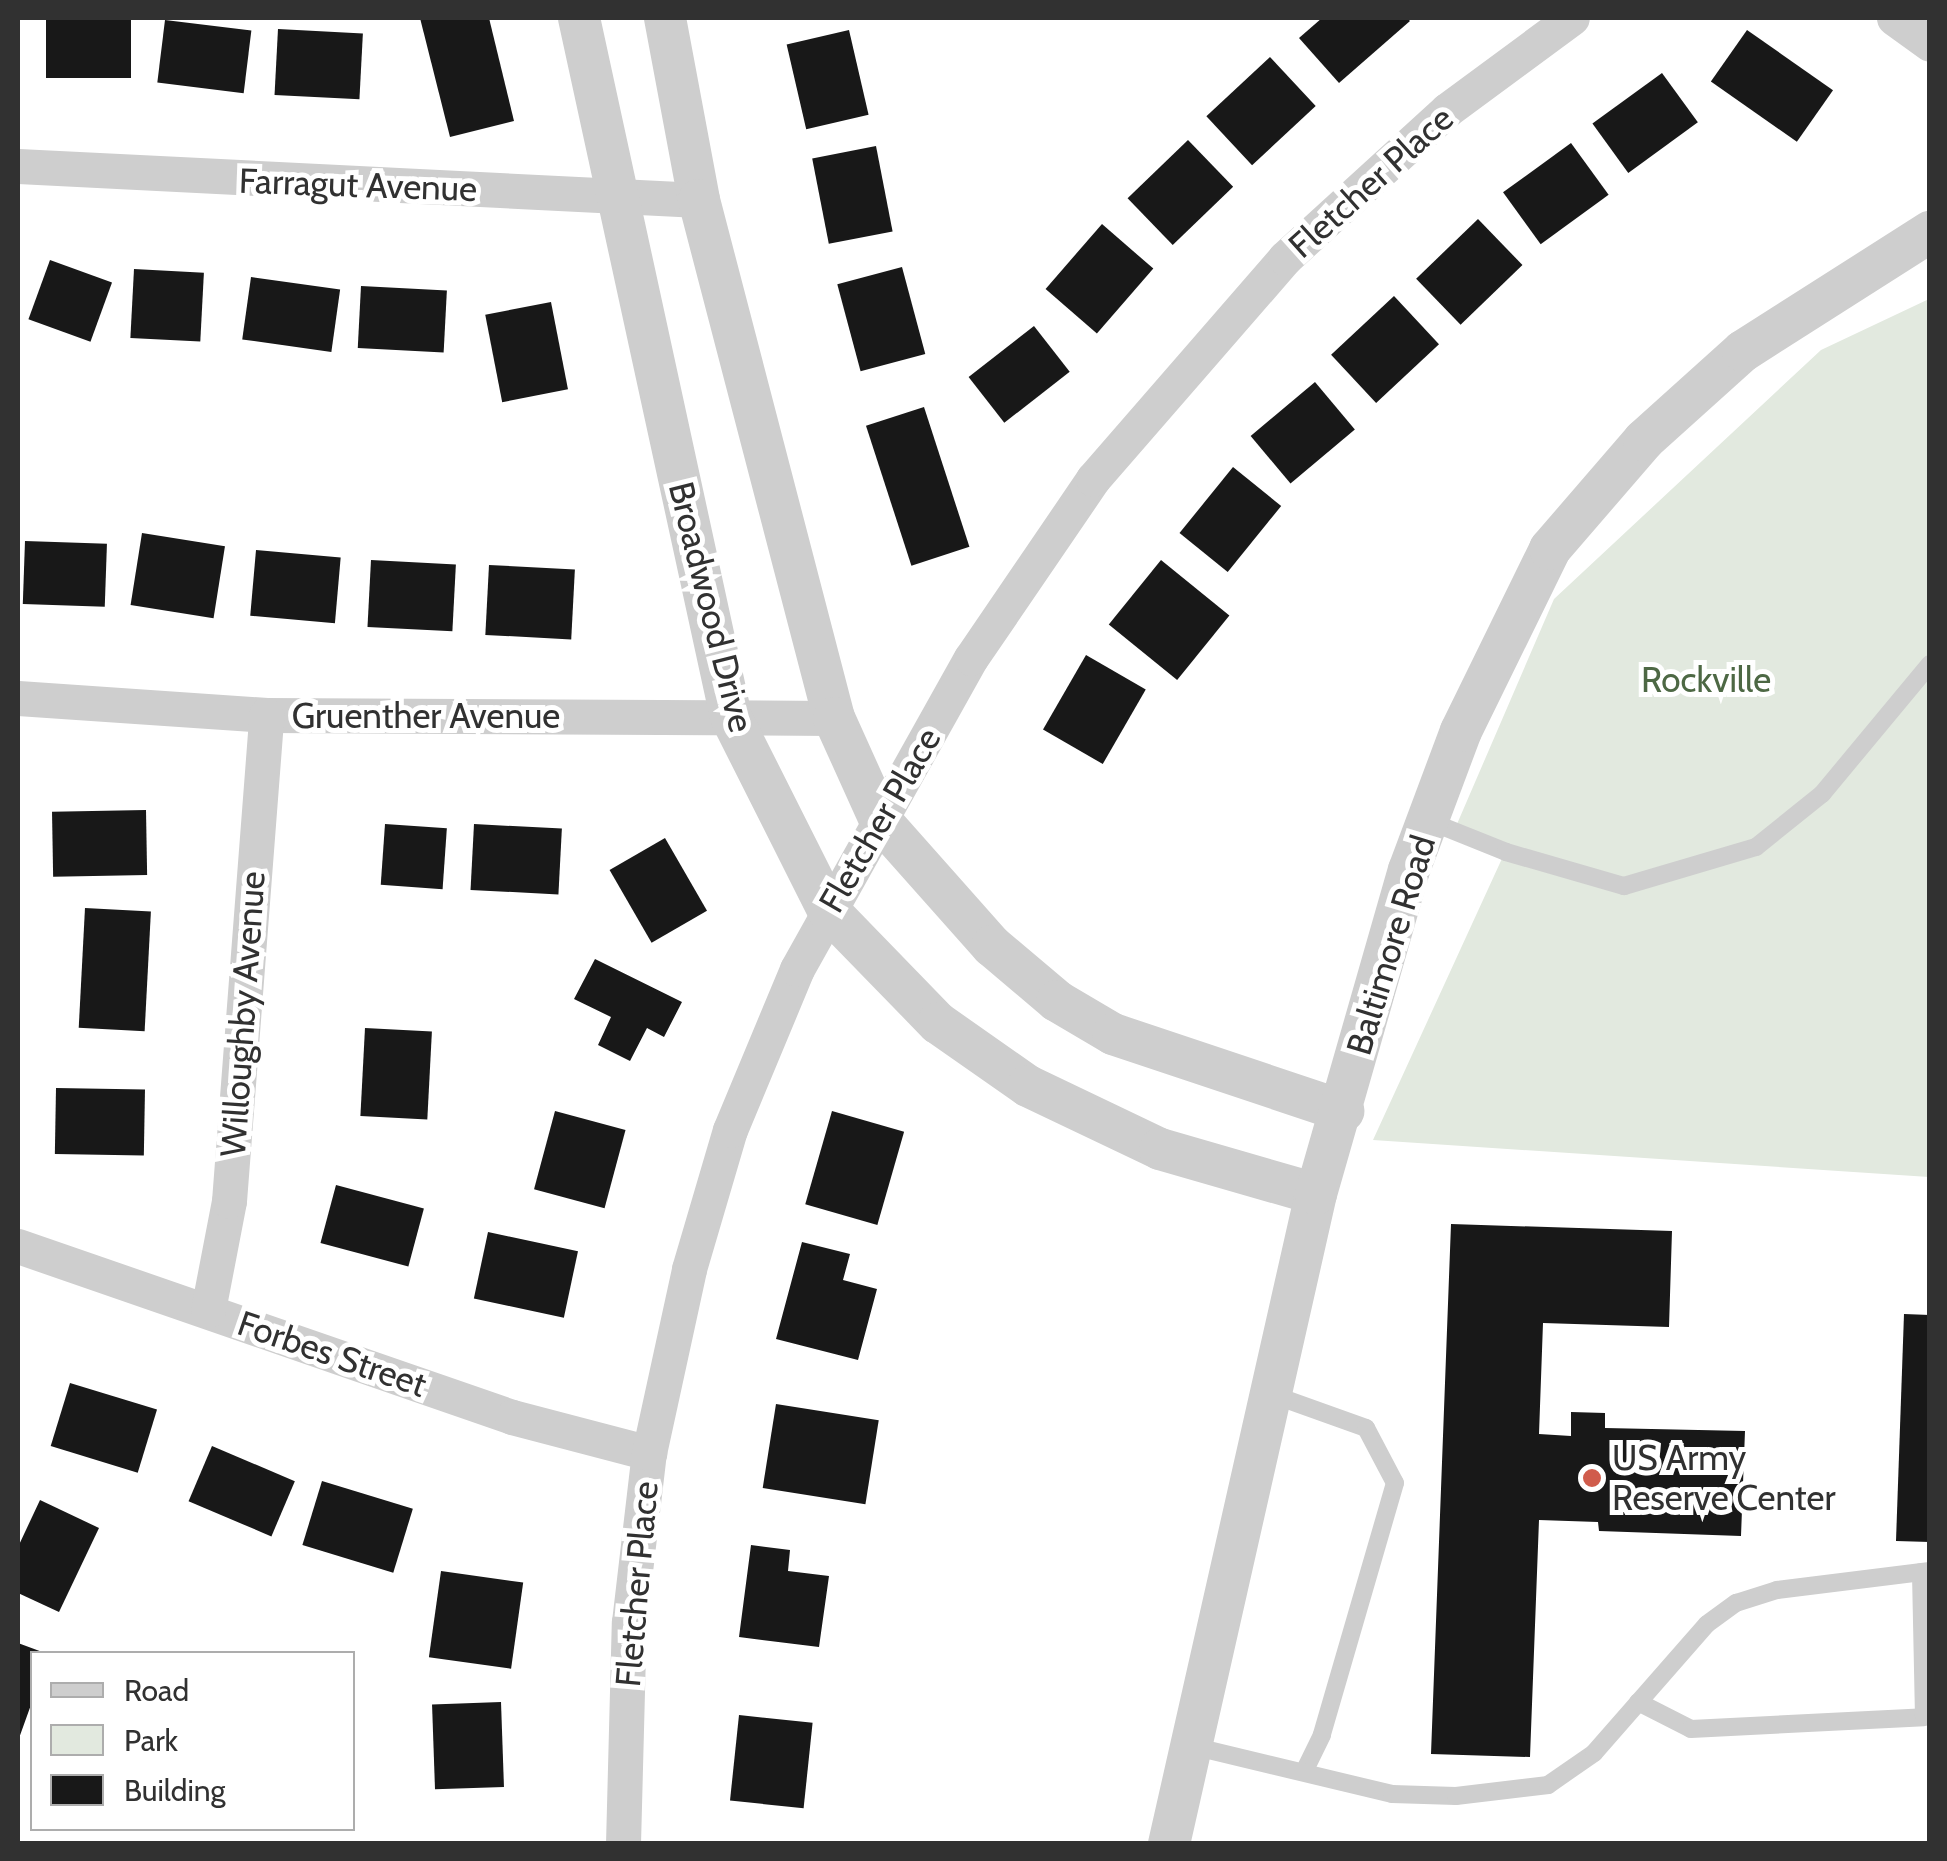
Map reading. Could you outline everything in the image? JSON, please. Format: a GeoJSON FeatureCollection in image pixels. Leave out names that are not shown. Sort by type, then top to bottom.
{"type":"FeatureCollection","features":[{"type":"Feature","properties":{"kind":"street","name":"Broadwood Drive"},"geometry":{"type":"LineString","coordinates":[[579,18],[731,718],[828,910],[938,1022],[1028,1086],[1160,1149],[1316,1194]]}},
{"type":"Feature","properties":{"kind":"street"},"geometry":{"type":"LineString","coordinates":[[665,18],[699,200],[834,718],[880,820],[992,946],[1057,1002],[1113,1034],[1343,1111]]}},
{"type":"Feature","properties":{"kind":"street","name":"Fletcher Place"},"geometry":{"type":"LineString","coordinates":[[623,1844],[629,1622],[649,1453],[689,1269],[730,1130],[797,968],[972,658],[1093,479],[1285,258],[1447,110],[1572,18]]}},
{"type":"Feature","properties":{"kind":"street"},"geometry":{"type":"LineString","coordinates":[[1894,18],[1930,44]]}},
{"type":"Feature","properties":{"kind":"street","name":"Farragut Avenue"},"geometry":{"type":"LineString","coordinates":[[18,166],[699,200]]}},
{"type":"Feature","properties":{"kind":"street","name":"Baltimore Road"},"geometry":{"type":"LineString","coordinates":[[1169,1844],[1316,1194],[1428,820],[1461,731],[1550,549],[1644,440],[1743,351],[1930,232]]}},
{"type":"Feature","properties":{"kind":"street","name":"Gruenther Avenue"},"geometry":{"type":"LineString","coordinates":[[18,698],[266,716],[834,718]]}},
{"type":"Feature","properties":{"kind":"street","name":"Willoughby Avenue"},"geometry":{"type":"LineString","coordinates":[[208,1310],[229,1201],[266,716]]}},
{"type":"Feature","properties":{"kind":"street","name":"Forbes Street"},"geometry":{"type":"LineString","coordinates":[[18,1246],[512,1417],[649,1453]]}},
{"type":"Feature","properties":{"kind":"lane"},"geometry":{"type":"LineString","coordinates":[[1428,820],[1506,852],[1624,886],[1756,848],[1822,794],[1930,664]]}},
{"type":"Feature","properties":{"kind":"lane"},"geometry":{"type":"LineString","coordinates":[[1271,1394],[1366,1428],[1394,1483],[1322,1734],[1305,1770]]}},
{"type":"Feature","properties":{"kind":"lane"},"geometry":{"type":"LineString","coordinates":[[1192,1746],[1305,1770],[1392,1794],[1456,1796],[1548,1785],[1594,1753],[1638,1702],[1707,1624],[1736,1603],[1777,1590],[1925,1572],[1924,1716],[1691,1728],[1638,1702]]}},
{"type":"Feature","properties":{"kind":"green space","name":"Rockville"},"geometry":{"type":"Polygon","coordinates":[[[1929,299],[1929,1177],[1373,1140],[1505,852],[1454,831],[1554,599],[1821,350],[1929,299]]]}},
{"type":"Feature","properties":{"kind":"building"},"geometry":{"type":"Polygon","coordinates":[[[46,18],[131,18],[131,78],[46,78],[46,18]]]}},
{"type":"Feature","properties":{"kind":"building"},"geometry":{"type":"Polygon","coordinates":[[[420,18],[489,18],[514,121],[450,137],[420,18]]]}},
{"type":"Feature","properties":{"kind":"building"},"geometry":{"type":"Polygon","coordinates":[[[1322,18],[1410,21],[1339,83],[1299,38],[1322,18]]]}},
{"type":"Feature","properties":{"kind":"building"},"geometry":{"type":"Polygon","coordinates":[[[165,20],[251,31],[244,93],[157,83],[165,20]]]}},
{"type":"Feature","properties":{"kind":"building"},"geometry":{"type":"Polygon","coordinates":[[[278,29],[363,33],[359,99],[275,95],[278,29]]]}},
{"type":"Feature","properties":{"kind":"building"},"geometry":{"type":"Polygon","coordinates":[[[849,30],[869,115],[806,129],[787,44],[849,30]]]}},
{"type":"Feature","properties":{"kind":"building"},"geometry":{"type":"Polygon","coordinates":[[[1747,30],[1833,90],[1797,142],[1711,82],[1747,30]]]}},
{"type":"Feature","properties":{"kind":"building"},"geometry":{"type":"Polygon","coordinates":[[[1270,57],[1316,106],[1252,165],[1206,116],[1270,57]]]}},
{"type":"Feature","properties":{"kind":"building"},"geometry":{"type":"Polygon","coordinates":[[[1662,73],[1698,122],[1628,173],[1592,124],[1662,73]]]}},
{"type":"Feature","properties":{"kind":"building"},"geometry":{"type":"Polygon","coordinates":[[[1188,140],[1233,187],[1173,245],[1128,198],[1188,140]]]}},
{"type":"Feature","properties":{"kind":"building"},"geometry":{"type":"Polygon","coordinates":[[[1571,143],[1609,195],[1541,244],[1503,192],[1571,143]]]}},
{"type":"Feature","properties":{"kind":"building"},"geometry":{"type":"Polygon","coordinates":[[[876,146],[893,231],[829,244],[812,158],[876,146]]]}},
{"type":"Feature","properties":{"kind":"building"},"geometry":{"type":"Polygon","coordinates":[[[1478,219],[1522,265],[1461,325],[1416,279],[1478,219]]]}},
{"type":"Feature","properties":{"kind":"building"},"geometry":{"type":"Polygon","coordinates":[[[1102,224],[1153,269],[1097,334],[1046,289],[1102,224]]]}},
{"type":"Feature","properties":{"kind":"building"},"geometry":{"type":"Polygon","coordinates":[[[50,260],[112,283],[90,342],[28,319],[50,260]]]}},
{"type":"Feature","properties":{"kind":"building"},"geometry":{"type":"Polygon","coordinates":[[[902,267],[925,354],[861,371],[837,284],[902,267]]]}},
{"type":"Feature","properties":{"kind":"building"},"geometry":{"type":"Polygon","coordinates":[[[134,269],[204,273],[200,342],[130,338],[134,269]]]}},
{"type":"Feature","properties":{"kind":"building"},"geometry":{"type":"Polygon","coordinates":[[[251,277],[340,290],[331,352],[242,339],[251,277]]]}},
{"type":"Feature","properties":{"kind":"building"},"geometry":{"type":"Polygon","coordinates":[[[361,286],[447,291],[444,352],[358,348],[361,286]]]}},
{"type":"Feature","properties":{"kind":"building"},"geometry":{"type":"Polygon","coordinates":[[[1394,296],[1439,344],[1376,403],[1331,355],[1394,296]]]}},
{"type":"Feature","properties":{"kind":"building"},"geometry":{"type":"Polygon","coordinates":[[[551,302],[568,389],[502,402],[485,315],[551,302]]]}},
{"type":"Feature","properties":{"kind":"building"},"geometry":{"type":"Polygon","coordinates":[[[1034,326],[1070,372],[1004,423],[969,377],[1034,326]]]}},
{"type":"Feature","properties":{"kind":"building"},"geometry":{"type":"Polygon","coordinates":[[[1315,382],[1355,429],[1291,483],[1251,436],[1315,382]]]}},
{"type":"Feature","properties":{"kind":"building"},"geometry":{"type":"Polygon","coordinates":[[[924,407],[969,547],[911,566],[866,426],[924,407]]]}},
{"type":"Feature","properties":{"kind":"building"},"geometry":{"type":"Polygon","coordinates":[[[1233,467],[1281,506],[1228,572],[1180,533],[1233,467]]]}},
{"type":"Feature","properties":{"kind":"building"},"geometry":{"type":"Polygon","coordinates":[[[142,533],[225,546],[214,618],[131,605],[142,533]]]}},
{"type":"Feature","properties":{"kind":"building"},"geometry":{"type":"Polygon","coordinates":[[[25,541],[107,544],[105,607],[23,604],[25,541]]]}},
{"type":"Feature","properties":{"kind":"building"},"geometry":{"type":"Polygon","coordinates":[[[256,550],[341,557],[335,623],[250,616],[256,550]]]}},
{"type":"Feature","properties":{"kind":"building"},"geometry":{"type":"Polygon","coordinates":[[[371,560],[456,564],[452,631],[367,627],[371,560]]]}},
{"type":"Feature","properties":{"kind":"building"},"geometry":{"type":"Polygon","coordinates":[[[1161,560],[1229,615],[1177,680],[1109,625],[1161,560]]]}},
{"type":"Feature","properties":{"kind":"building"},"geometry":{"type":"Polygon","coordinates":[[[489,565],[575,570],[571,639],[485,635],[489,565]]]}},
{"type":"Feature","properties":{"kind":"building"},"geometry":{"type":"Polygon","coordinates":[[[1086,655],[1146,689],[1103,764],[1043,729],[1086,655]]]}},
{"type":"Feature","properties":{"kind":"building"},"geometry":{"type":"Polygon","coordinates":[[[146,810],[147,875],[53,877],[52,812],[146,810]]]}},
{"type":"Feature","properties":{"kind":"building"},"geometry":{"type":"Polygon","coordinates":[[[385,824],[447,828],[443,889],[381,885],[385,824]]]}},
{"type":"Feature","properties":{"kind":"building"},"geometry":{"type":"Polygon","coordinates":[[[474,824],[562,829],[558,895],[471,890],[474,824]]]}},
{"type":"Feature","properties":{"kind":"building"},"geometry":{"type":"Polygon","coordinates":[[[665,838],[707,911],[652,943],[610,870],[665,838]]]}},
{"type":"Feature","properties":{"kind":"building"},"geometry":{"type":"Polygon","coordinates":[[[85,908],[151,911],[145,1031],[79,1028],[85,908]]]}},
{"type":"Feature","properties":{"kind":"building"},"geometry":{"type":"Polygon","coordinates":[[[595,959],[682,1002],[664,1037],[647,1028],[630,1061],[598,1045],[611,1017],[574,999],[595,959]]]}},
{"type":"Feature","properties":{"kind":"building"},"geometry":{"type":"Polygon","coordinates":[[[365,1028],[432,1032],[427,1119],[360,1116],[365,1028]]]}},
{"type":"Feature","properties":{"kind":"building"},"geometry":{"type":"Polygon","coordinates":[[[56,1088],[145,1090],[144,1156],[55,1154],[56,1088]]]}},
{"type":"Feature","properties":{"kind":"building"},"geometry":{"type":"Polygon","coordinates":[[[555,1111],[626,1130],[605,1208],[534,1189],[555,1111]]]}},
{"type":"Feature","properties":{"kind":"building"},"geometry":{"type":"Polygon","coordinates":[[[832,1111],[904,1132],[877,1225],[805,1204],[832,1111]]]}},
{"type":"Feature","properties":{"kind":"building"},"geometry":{"type":"Polygon","coordinates":[[[336,1185],[424,1209],[408,1267],[320,1243],[336,1185]]]}},
{"type":"Feature","properties":{"kind":"building","name":"US Army Reserve Center"},"geometry":{"type":"Polygon","coordinates":[[[1451,1224],[1672,1231],[1669,1327],[1543,1323],[1539,1434],[1571,1436],[1571,1412],[1605,1413],[1605,1428],[1745,1431],[1741,1536],[1599,1531],[1598,1522],[1539,1520],[1530,1757],[1431,1754],[1451,1224]]]}},
{"type":"Feature","properties":{"kind":"building"},"geometry":{"type":"Polygon","coordinates":[[[488,1232],[578,1251],[564,1318],[474,1299],[488,1232]]]}},
{"type":"Feature","properties":{"kind":"building"},"geometry":{"type":"Polygon","coordinates":[[[802,1242],[850,1254],[843,1280],[877,1289],[858,1360],[776,1339],[802,1242]]]}},
{"type":"Feature","properties":{"kind":"building"},"geometry":{"type":"Polygon","coordinates":[[[1904,1314],[1930,1315],[1930,1542],[1896,1541],[1904,1314]]]}},
{"type":"Feature","properties":{"kind":"building"},"geometry":{"type":"Polygon","coordinates":[[[70,1383],[157,1410],[138,1473],[51,1446],[70,1383]]]}},
{"type":"Feature","properties":{"kind":"building"},"geometry":{"type":"Polygon","coordinates":[[[776,1404],[879,1420],[865,1504],[763,1488],[776,1404]]]}},
{"type":"Feature","properties":{"kind":"building"},"geometry":{"type":"Polygon","coordinates":[[[212,1446],[295,1481],[271,1536],[189,1501],[212,1446]]]}},
{"type":"Feature","properties":{"kind":"building"},"geometry":{"type":"Polygon","coordinates":[[[322,1481],[413,1509],[393,1573],[302,1545],[322,1481]]]}},
{"type":"Feature","properties":{"kind":"building"},"geometry":{"type":"Polygon","coordinates":[[[40,1500],[99,1528],[59,1612],[18,1593],[18,1547],[40,1500]]]}},
{"type":"Feature","properties":{"kind":"building"},"geometry":{"type":"Polygon","coordinates":[[[751,1545],[790,1550],[788,1571],[829,1576],[819,1647],[739,1637],[751,1545]]]}},
{"type":"Feature","properties":{"kind":"building"},"geometry":{"type":"Polygon","coordinates":[[[441,1571],[523,1583],[511,1669],[429,1657],[441,1571]]]}},
{"type":"Feature","properties":{"kind":"building"},"geometry":{"type":"Polygon","coordinates":[[[18,1643],[40,1651],[30,1651],[30,1708],[18,1741],[18,1643]]]}},
{"type":"Feature","properties":{"kind":"building"},"geometry":{"type":"Polygon","coordinates":[[[501,1702],[504,1787],[435,1789],[432,1704],[501,1702]]]}},
{"type":"Feature","properties":{"kind":"building"},"geometry":{"type":"Polygon","coordinates":[[[739,1715],[813,1723],[804,1808],[730,1801],[739,1715]]]}},
{"type":"Feature","properties":{"kind":"place","name":"US Army Reserve Center"},"geometry":{"type":"Point","coordinates":[1592,1478]}}]}
